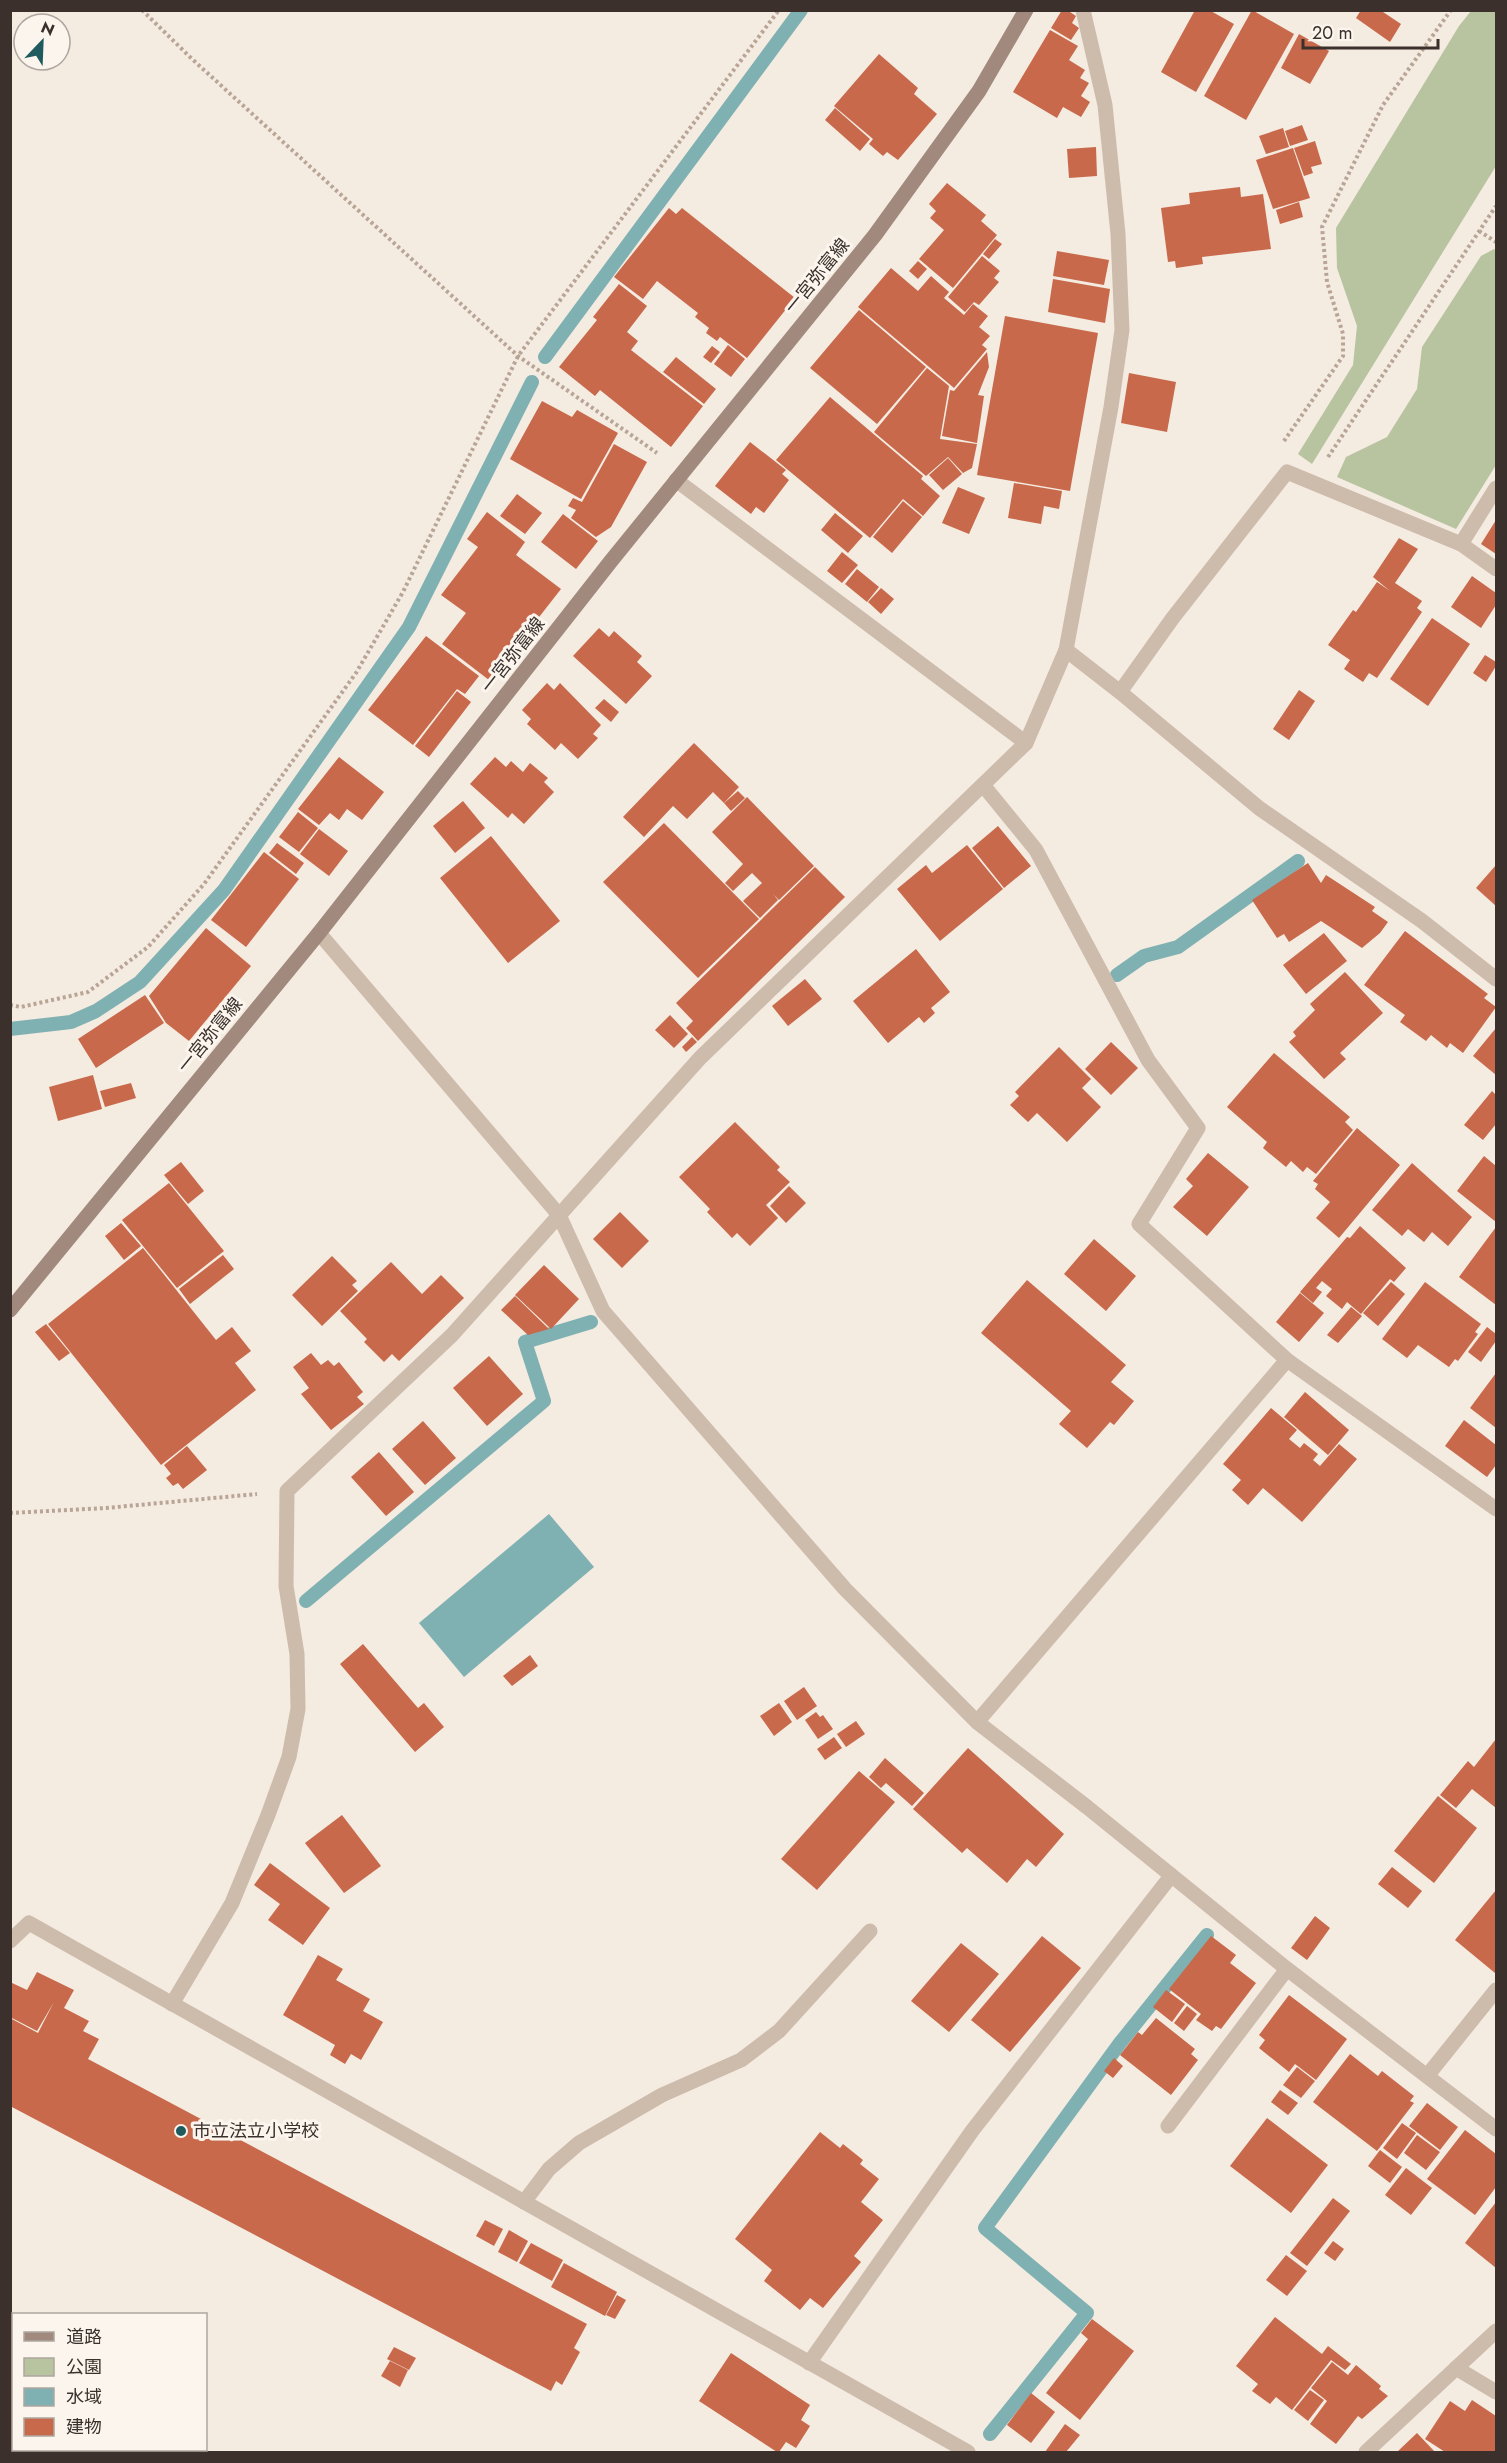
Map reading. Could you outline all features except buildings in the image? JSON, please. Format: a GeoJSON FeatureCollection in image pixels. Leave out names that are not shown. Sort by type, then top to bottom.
{"type":"FeatureCollection","features":[{"type":"Feature","properties":{"kind":"main road","name":"一宮弥富線"},"geometry":{"type":"LineString","coordinates":[[10,1310],[319,933],[680,476],[875,235],[979,91],[1026,10]]}},
{"type":"Feature","properties":{"kind":"street"},"geometry":{"type":"LineString","coordinates":[[172,2004],[232,1904],[289,1757],[298,1709],[297,1654],[286,1586],[287,1491],[452,1335],[700,1058],[1026,743],[1066,650],[1111,407],[1122,330],[1118,234],[1106,105],[1083,10]]}},
{"type":"Feature","properties":{"kind":"street"},"geometry":{"type":"LineString","coordinates":[[1120,692],[1172,619],[1287,472],[1461,544],[1497,569]]}},
{"type":"Feature","properties":{"kind":"street"},"geometry":{"type":"LineString","coordinates":[[680,476],[1026,743]]}},
{"type":"Feature","properties":{"kind":"street"},"geometry":{"type":"LineString","coordinates":[[1461,544],[1497,488]]}},
{"type":"Feature","properties":{"kind":"street"},"geometry":{"type":"LineString","coordinates":[[1066,650],[1259,808],[1422,921],[1497,979]]}},
{"type":"Feature","properties":{"kind":"street"},"geometry":{"type":"LineString","coordinates":[[983,785],[1036,850],[1148,1060],[1198,1128],[1139,1224],[1287,1360],[1497,1509]]}},
{"type":"Feature","properties":{"kind":"street"},"geometry":{"type":"LineString","coordinates":[[319,933],[559,1215],[603,1311],[845,1589],[977,1722],[1287,1970],[1497,2129]]}},
{"type":"Feature","properties":{"kind":"street"},"geometry":{"type":"LineString","coordinates":[[977,1722],[1287,1360]]}},
{"type":"Feature","properties":{"kind":"street"},"geometry":{"type":"LineString","coordinates":[[809,2363],[972,2131],[1171,1876]]}},
{"type":"Feature","properties":{"kind":"street"},"geometry":{"type":"LineString","coordinates":[[10,1941],[28,1923],[968,2452]]}},
{"type":"Feature","properties":{"kind":"street"},"geometry":{"type":"LineString","coordinates":[[524,2202],[549,2169],[579,2143],[662,2095],[741,2060],[779,2031],[870,1931]]}},
{"type":"Feature","properties":{"kind":"street"},"geometry":{"type":"LineString","coordinates":[[1168,2126],[1287,1970]]}},
{"type":"Feature","properties":{"kind":"street"},"geometry":{"type":"LineString","coordinates":[[1427,2076],[1497,1990]]}},
{"type":"Feature","properties":{"kind":"street"},"geometry":{"type":"LineString","coordinates":[[1366,2452],[1497,2331]]}},
{"type":"Feature","properties":{"kind":"street"},"geometry":{"type":"LineString","coordinates":[[1456,2368],[1497,2392]]}},
{"type":"Feature","properties":{"kind":"path"},"geometry":{"type":"LineString","coordinates":[[142,10],[192,59],[518,356],[680,476]]}},
{"type":"Feature","properties":{"kind":"path"},"geometry":{"type":"LineString","coordinates":[[10,1005],[21,1007],[88,992],[148,947],[204,884],[356,673],[403,592],[518,356],[779,10]]}},
{"type":"Feature","properties":{"kind":"path"},"geometry":{"type":"LineString","coordinates":[[1287,472],[1279,449],[1343,356],[1343,334],[1328,282],[1322,227],[1383,105],[1451,10]]}},
{"type":"Feature","properties":{"kind":"path"},"geometry":{"type":"LineString","coordinates":[[1311,483],[1497,206]]}},
{"type":"Feature","properties":{"kind":"path"},"geometry":{"type":"LineString","coordinates":[[1479,231],[1497,242]]}},
{"type":"Feature","properties":{"kind":"path"},"geometry":{"type":"LineString","coordinates":[[10,1513],[106,1508],[287,1491]]}},
{"type":"Feature","properties":{"kind":"green space"},"geometry":{"type":"Polygon","coordinates":[[[1471,11],[1496,11],[1496,166],[1312,464],[1298,454],[1353,365],[1357,326],[1337,268],[1336,228],[1459,26],[1471,11]]]}},
{"type":"Feature","properties":{"kind":"green space"},"geometry":{"type":"Polygon","coordinates":[[[1494,249],[1496,251],[1496,465],[1456,529],[1337,477],[1346,457],[1387,437],[1417,389],[1422,347],[1481,256],[1494,249]]]}},
{"type":"Feature","properties":{"kind":"water"},"geometry":{"type":"Polygon","coordinates":[[[549,1514],[594,1567],[464,1677],[419,1623],[549,1514]]]}},
{"type":"Feature","properties":{"kind":"waterway"},"geometry":{"type":"LineString","coordinates":[[545,357],[801,10]]}},
{"type":"Feature","properties":{"kind":"waterway"},"geometry":{"type":"LineString","coordinates":[[10,1029],[71,1022],[96,1011],[140,982],[224,890],[409,627],[532,382]]}},
{"type":"Feature","properties":{"kind":"waterway"},"geometry":{"type":"LineString","coordinates":[[1117,975],[1144,956],[1178,947],[1298,861]]}},
{"type":"Feature","properties":{"kind":"waterway"},"geometry":{"type":"LineString","coordinates":[[306,1601],[544,1401],[525,1342],[591,1322]]}},
{"type":"Feature","properties":{"kind":"waterway"},"geometry":{"type":"LineString","coordinates":[[990,2434],[1087,2313],[985,2228],[1120,2043],[1207,1935]]}},
{"type":"Feature","properties":{"kind":"place","name":"市立法立小学校"},"geometry":{"type":"Point","coordinates":[181,2131]}}]}
